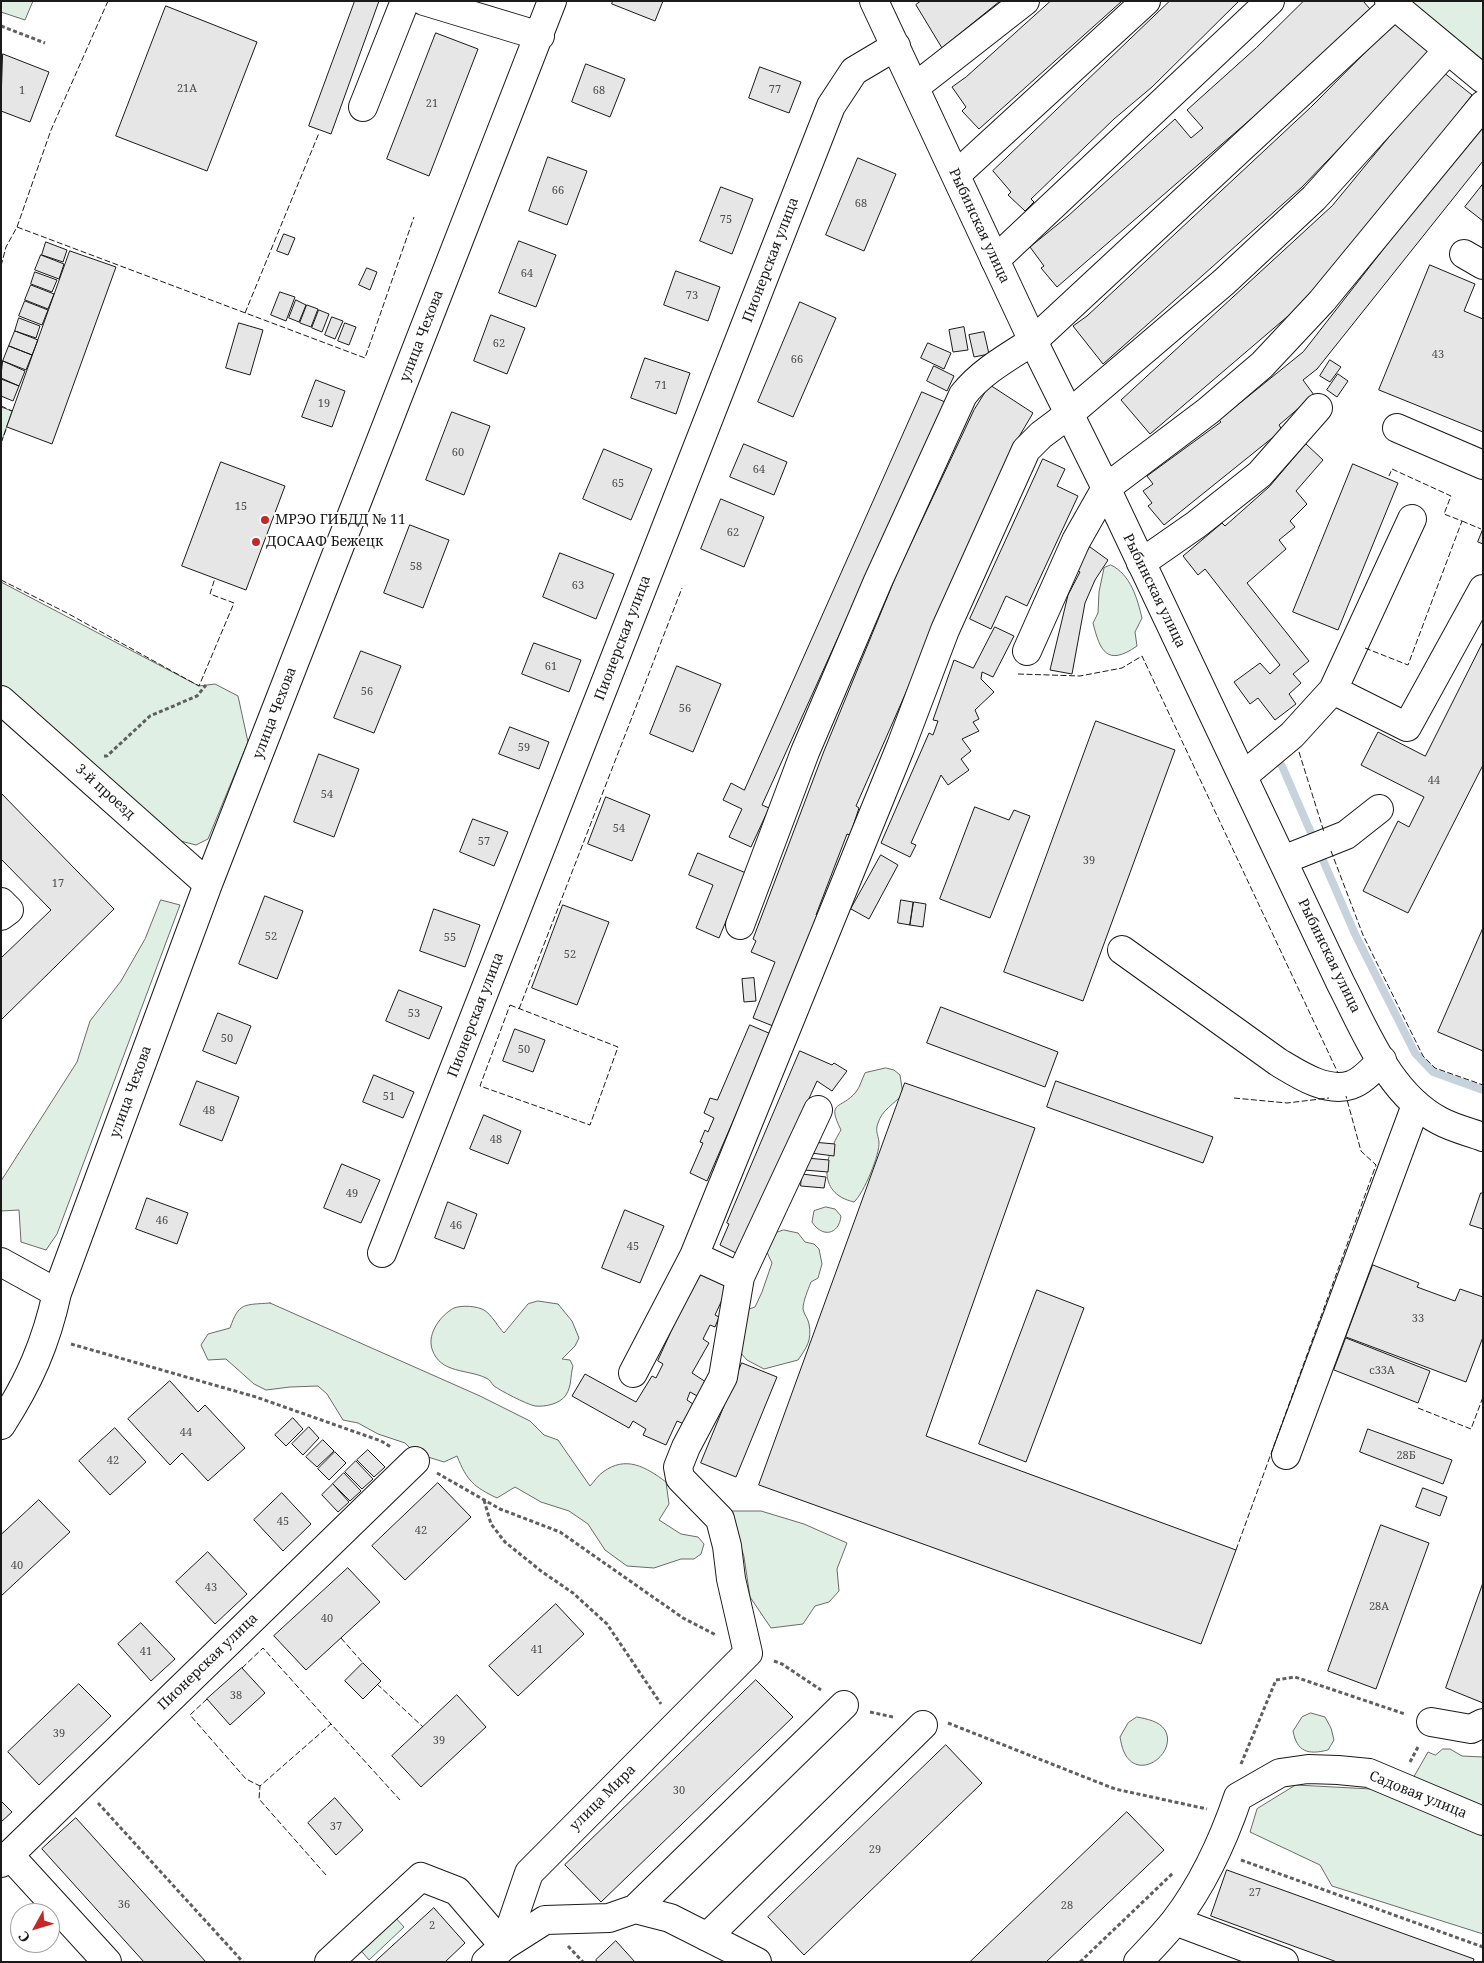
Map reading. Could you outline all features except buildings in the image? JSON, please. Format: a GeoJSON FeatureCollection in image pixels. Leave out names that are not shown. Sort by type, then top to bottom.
{"type":"FeatureCollection","features":[{"type":"Feature","properties":{"kind":"street"},"geometry":{"type":"LineString","coordinates":[[363,107],[404,1]]}},
{"type":"Feature","properties":{"kind":"street"},"geometry":{"type":"LineString","coordinates":[[424,1],[540,36]]}},
{"type":"Feature","properties":{"kind":"street","name":"улица Чехова"},"geometry":{"type":"LineString","coordinates":[[1,1425],[28,1382],[46,1337],[57,1293],[208,884],[540,36],[552,1]]}},
{"type":"Feature","properties":{"kind":"street","name":"Рыбинская улица"},"geometry":{"type":"LineString","coordinates":[[874,1],[1033,341],[1106,488],[1341,984],[1394,1081],[1416,1105],[1440,1121],[1483,1137]]}},
{"type":"Feature","properties":{"kind":"street"},"geometry":{"type":"LineString","coordinates":[[915,87],[1025,1]]}},
{"type":"Feature","properties":{"kind":"street"},"geometry":{"type":"LineString","coordinates":[[956,175],[1146,1]]}},
{"type":"Feature","properties":{"kind":"street"},"geometry":{"type":"LineString","coordinates":[[995,260],[1270,1]]}},
{"type":"Feature","properties":{"kind":"street"},"geometry":{"type":"LineString","coordinates":[[740,925],[809,743],[878,581],[963,395],[973,382],[1033,341],[1391,3],[1483,79]]}},
{"type":"Feature","properties":{"kind":"street","name":"Пионерская улица"},"geometry":{"type":"LineString","coordinates":[[382,1254],[831,106],[854,71],[896,46]]}},
{"type":"Feature","properties":{"kind":"street"},"geometry":{"type":"LineString","coordinates":[[633,1373],[694,1256],[901,746],[945,630],[1026,450],[1041,435],[1069,414],[1224,282],[1314,198],[1448,50]]}},
{"type":"Feature","properties":{"kind":"street"},"geometry":{"type":"LineString","coordinates":[[1027,651],[1076,541],[1106,488],[1208,411],[1262,365],[1322,302],[1483,105]]}},
{"type":"Feature","properties":{"kind":"street"},"geometry":{"type":"LineString","coordinates":[[1141,563],[1196,524],[1260,474],[1318,408]]}},
{"type":"Feature","properties":{"kind":"street"},"geometry":{"type":"LineString","coordinates":[[1397,428],[1483,465]]}},
{"type":"Feature","properties":{"kind":"street"},"geometry":{"type":"LineString","coordinates":[[1243,776],[1292,735],[1333,690],[1412,519]]}},
{"type":"Feature","properties":{"kind":"street"},"geometry":{"type":"LineString","coordinates":[[1333,690],[1406,727],[1483,589]]}},
{"type":"Feature","properties":{"kind":"street","name":"3-й проезд"},"geometry":{"type":"LineString","coordinates":[[6,711],[64,755],[208,884]]}},
{"type":"Feature","properties":{"kind":"street"},"geometry":{"type":"LineString","coordinates":[[1283,860],[1346,835],[1379,809]]}},
{"type":"Feature","properties":{"kind":"street"},"geometry":{"type":"LineString","coordinates":[[1,902],[9,910],[1,916]]}},
{"type":"Feature","properties":{"kind":"street"},"geometry":{"type":"LineString","coordinates":[[1122,950],[1278,1062],[1297,1073],[1323,1084],[1336,1087],[1352,1085],[1367,1076],[1382,1060]]}},
{"type":"Feature","properties":{"kind":"street"},"geometry":{"type":"LineString","coordinates":[[1286,1456],[1416,1105]]}},
{"type":"Feature","properties":{"kind":"street"},"geometry":{"type":"LineString","coordinates":[[748,1653],[731,1579],[727,1546],[720,1519],[680,1478],[678,1467],[686,1447],[723,1378],[740,1277],[818,1110]]}},
{"type":"Feature","properties":{"kind":"street"},"geometry":{"type":"LineString","coordinates":[[694,1256],[740,1277]]}},
{"type":"Feature","properties":{"kind":"street"},"geometry":{"type":"LineString","coordinates":[[1,1262],[57,1293]]}},
{"type":"Feature","properties":{"kind":"street","name":"Пионерская улица"},"geometry":{"type":"LineString","coordinates":[[5,1859],[415,1461]]}},
{"type":"Feature","properties":{"kind":"street","name":"улица Мира"},"geometry":{"type":"LineString","coordinates":[[495,1954],[529,1874],[748,1653]]}},
{"type":"Feature","properties":{"kind":"street"},"geometry":{"type":"LineString","coordinates":[[329,1962],[421,1877],[457,1890],[495,1954],[544,1920],[609,1918],[635,1909],[844,1705]]}},
{"type":"Feature","properties":{"kind":"street"},"geometry":{"type":"LineString","coordinates":[[1431,1722],[1471,1729],[1483,1723]]}},
{"type":"Feature","properties":{"kind":"street"},"geometry":{"type":"LineString","coordinates":[[707,1937],[924,1725]]}},
{"type":"Feature","properties":{"kind":"street","name":"Садовая улица"},"geometry":{"type":"LineString","coordinates":[[1235,1806],[1280,1774],[1308,1769],[1369,1773],[1483,1821]]}},
{"type":"Feature","properties":{"kind":"street"},"geometry":{"type":"LineString","coordinates":[[1138,1962],[1175,1921],[1199,1886],[1218,1851],[1235,1806]]}},
{"type":"Feature","properties":{"kind":"street"},"geometry":{"type":"LineString","coordinates":[[5,1859],[107,1962]]}},
{"type":"Feature","properties":{"kind":"street"},"geometry":{"type":"LineString","coordinates":[[635,1909],[670,1918],[757,1962]]}},
{"type":"Feature","properties":{"kind":"street"},"geometry":{"type":"LineString","coordinates":[[1175,1921],[1284,1962]]}},
{"type":"Feature","properties":{"kind":"path"},"geometry":{"type":"LineString","coordinates":[[1,26],[45,43]]}},
{"type":"Feature","properties":{"kind":"path"},"geometry":{"type":"LineString","coordinates":[[64,755],[107,756],[150,716],[197,696],[206,685]]}},
{"type":"Feature","properties":{"kind":"path"},"geometry":{"type":"LineString","coordinates":[[46,1337],[256,1397],[381,1441],[500,1509],[560,1532],[683,1618],[748,1653],[782,1664],[844,1705],[924,1725],[946,1722],[1115,1789],[1235,1806],[1239,1770],[1276,1680],[1295,1677],[1431,1722],[1397,1785]]}},
{"type":"Feature","properties":{"kind":"path"},"geometry":{"type":"LineString","coordinates":[[484,1500],[491,1524],[505,1542],[573,1593],[606,1624],[675,1726]]}},
{"type":"Feature","properties":{"kind":"path"},"geometry":{"type":"LineString","coordinates":[[82,1785],[243,1962]]}},
{"type":"Feature","properties":{"kind":"path"},"geometry":{"type":"LineString","coordinates":[[1218,1851],[1483,1946]]}},
{"type":"Feature","properties":{"kind":"path"},"geometry":{"type":"LineString","coordinates":[[1080,1962],[1175,1870]]}},
{"type":"Feature","properties":{"kind":"green space"},"geometry":{"type":"Polygon","coordinates":[[[1,1],[33,1],[25,20],[1,12],[1,1]]]}},
{"type":"Feature","properties":{"kind":"green space"},"geometry":{"type":"Polygon","coordinates":[[[1406,1],[1483,1],[1483,66],[1406,1]]]}},
{"type":"Feature","properties":{"kind":"green space"},"geometry":{"type":"Polygon","coordinates":[[[1,407],[12,411],[1,443],[1,407]]]}},
{"type":"Feature","properties":{"kind":"green space"},"geometry":{"type":"Polygon","coordinates":[[[1111,565],[1118,569],[1128,581],[1135,595],[1142,618],[1135,632],[1137,646],[1118,655],[1106,653],[1102,648],[1093,623],[1098,613],[1099,592],[1104,568],[1111,565]]]}},
{"type":"Feature","properties":{"kind":"green space"},"geometry":{"type":"Polygon","coordinates":[[[1,582],[199,686],[215,684],[238,696],[248,742],[208,839],[196,845],[177,840],[1,685],[1,582]]]}},
{"type":"Feature","properties":{"kind":"green space"},"geometry":{"type":"Polygon","coordinates":[[[161,900],[180,905],[57,1234],[46,1250],[21,1242],[19,1210],[1,1211],[1,1181],[77,1062],[90,1021],[121,981],[145,939],[161,900]]]}},
{"type":"Feature","properties":{"kind":"green space"},"geometry":{"type":"Polygon","coordinates":[[[886,1068],[894,1070],[900,1075],[903,1094],[880,1118],[877,1128],[879,1148],[877,1155],[867,1182],[854,1202],[833,1191],[829,1182],[828,1162],[835,1140],[841,1130],[835,1110],[837,1106],[856,1092],[865,1073],[886,1068]]]}},
{"type":"Feature","properties":{"kind":"green space"},"geometry":{"type":"Polygon","coordinates":[[[826,1207],[835,1209],[841,1216],[837,1227],[830,1232],[820,1230],[812,1222],[814,1211],[826,1207]]]}},
{"type":"Feature","properties":{"kind":"green space"},"geometry":{"type":"Polygon","coordinates":[[[784,1230],[798,1233],[805,1242],[814,1244],[819,1249],[822,1264],[818,1278],[811,1282],[804,1303],[803,1309],[810,1330],[806,1347],[798,1360],[764,1369],[747,1360],[739,1351],[746,1310],[755,1307],[772,1263],[765,1248],[775,1233],[784,1230]]]}},
{"type":"Feature","properties":{"kind":"green space"},"geometry":{"type":"Polygon","coordinates":[[[538,1301],[558,1304],[572,1321],[579,1338],[575,1346],[562,1359],[570,1360],[573,1366],[568,1391],[560,1401],[543,1406],[531,1405],[497,1388],[489,1380],[479,1375],[448,1367],[441,1363],[432,1349],[433,1331],[436,1325],[444,1315],[454,1308],[469,1306],[484,1310],[504,1333],[528,1304],[538,1301]]]}},
{"type":"Feature","properties":{"kind":"green space"},"geometry":{"type":"Polygon","coordinates":[[[270,1303],[480,1396],[530,1421],[544,1435],[558,1440],[590,1486],[601,1473],[620,1464],[636,1465],[651,1472],[666,1482],[669,1504],[659,1520],[681,1534],[698,1537],[704,1544],[701,1554],[694,1559],[681,1559],[654,1568],[627,1566],[605,1550],[588,1524],[569,1511],[541,1502],[515,1487],[497,1498],[472,1482],[464,1472],[457,1456],[444,1462],[415,1453],[405,1443],[378,1434],[358,1423],[343,1420],[327,1394],[318,1386],[266,1390],[254,1384],[226,1359],[208,1360],[201,1345],[208,1334],[230,1328],[236,1313],[244,1306],[270,1303]]]}},
{"type":"Feature","properties":{"kind":"green space"},"geometry":{"type":"Polygon","coordinates":[[[730,1511],[761,1511],[804,1524],[847,1543],[837,1569],[839,1591],[829,1602],[815,1606],[803,1624],[771,1628],[750,1597],[744,1557],[730,1511]]]}},
{"type":"Feature","properties":{"kind":"green space"},"geometry":{"type":"Polygon","coordinates":[[[1311,1713],[1325,1717],[1331,1728],[1334,1740],[1328,1750],[1309,1752],[1297,1744],[1293,1731],[1302,1717],[1311,1713]]]}},
{"type":"Feature","properties":{"kind":"green space"},"geometry":{"type":"Polygon","coordinates":[[[1137,1717],[1160,1724],[1165,1730],[1168,1739],[1166,1748],[1161,1755],[1147,1765],[1138,1765],[1130,1761],[1124,1752],[1120,1737],[1128,1723],[1137,1717]]]}},
{"type":"Feature","properties":{"kind":"green space"},"geometry":{"type":"Polygon","coordinates":[[[1443,1749],[1450,1749],[1462,1756],[1483,1757],[1483,1812],[1412,1780],[1428,1752],[1435,1755],[1443,1749]]]}},
{"type":"Feature","properties":{"kind":"green space"},"geometry":{"type":"Polygon","coordinates":[[[1296,1785],[1371,1789],[1483,1834],[1483,1934],[1332,1886],[1320,1865],[1250,1832],[1257,1809],[1296,1785]]]}},
{"type":"Feature","properties":{"kind":"green space"},"geometry":{"type":"Polygon","coordinates":[[[393,1915],[404,1927],[369,1960],[358,1947],[393,1915]]]}},
{"type":"Feature","properties":{"kind":"waterway"},"geometry":{"type":"LineString","coordinates":[[1282,766],[1315,842]]}},
{"type":"Feature","properties":{"kind":"waterway"},"geometry":{"type":"LineString","coordinates":[[1319,851],[1355,934],[1415,1053],[1433,1072],[1483,1090]]}},
{"type":"Feature","properties":{"kind":"fence"},"geometry":{"type":"LineString","coordinates":[[17,227],[51,130],[108,1]]}},
{"type":"Feature","properties":{"kind":"fence"},"geometry":{"type":"LineString","coordinates":[[245,313],[319,133]]}},
{"type":"Feature","properties":{"kind":"fence"},"geometry":{"type":"LineString","coordinates":[[1,266],[6,247],[17,227],[365,358],[414,217]]}},
{"type":"Feature","properties":{"kind":"fence"},"geometry":{"type":"LineString","coordinates":[[1,406],[12,411]]}},
{"type":"Feature","properties":{"kind":"fence"},"geometry":{"type":"LineString","coordinates":[[1,443],[7,427]]}},
{"type":"Feature","properties":{"kind":"fence"},"geometry":{"type":"LineString","coordinates":[[1365,648],[1408,665],[1462,521],[1444,514],[1451,496],[1392,469],[1389,476]]}},
{"type":"Feature","properties":{"kind":"fence"},"geometry":{"type":"LineString","coordinates":[[1462,521],[1481,529]]}},
{"type":"Feature","properties":{"kind":"fence"},"geometry":{"type":"LineString","coordinates":[[1,580],[67,613],[199,686],[234,603],[210,594],[215,578]]}},
{"type":"Feature","properties":{"kind":"fence"},"geometry":{"type":"LineString","coordinates":[[519,1009],[682,588]]}},
{"type":"Feature","properties":{"kind":"fence"},"geometry":{"type":"LineString","coordinates":[[1018,674],[1080,676],[1122,668],[1142,656],[1338,1073]]}},
{"type":"Feature","properties":{"kind":"fence"},"geometry":{"type":"LineString","coordinates":[[1299,752],[1324,832]]}},
{"type":"Feature","properties":{"kind":"fence"},"geometry":{"type":"LineString","coordinates":[[1331,851],[1363,935],[1423,1056],[1435,1068],[1483,1085]]}},
{"type":"Feature","properties":{"kind":"fence"},"geometry":{"type":"LineString","coordinates":[[510,1005],[618,1047],[590,1125],[480,1086],[510,1005]]}},
{"type":"Feature","properties":{"kind":"fence"},"geometry":{"type":"LineString","coordinates":[[1236,1550],[1376,1165],[1361,1151],[1346,1096]]}},
{"type":"Feature","properties":{"kind":"fence"},"geometry":{"type":"LineString","coordinates":[[1234,1098],[1287,1103],[1329,1098]]}},
{"type":"Feature","properties":{"kind":"fence"},"geometry":{"type":"LineString","coordinates":[[1418,1408],[1471,1429],[1483,1397]]}},
{"type":"Feature","properties":{"kind":"fence"},"geometry":{"type":"LineString","coordinates":[[341,1638],[363,1663]]}},
{"type":"Feature","properties":{"kind":"fence"},"geometry":{"type":"LineString","coordinates":[[242,1668],[263,1648],[331,1724]]}},
{"type":"Feature","properties":{"kind":"fence"},"geometry":{"type":"LineString","coordinates":[[377,1684],[423,1727]]}},
{"type":"Feature","properties":{"kind":"fence"},"geometry":{"type":"LineString","coordinates":[[207,1699],[190,1715],[246,1779],[260,1786]]}},
{"type":"Feature","properties":{"kind":"fence"},"geometry":{"type":"LineString","coordinates":[[326,1875],[259,1799],[260,1786],[331,1724],[400,1800]]}},
{"type":"Feature","properties":{"kind":"place","name":"МРЭО ГИБДД № 11"},"geometry":{"type":"Point","coordinates":[265,520]}},
{"type":"Feature","properties":{"kind":"place","name":"ДОСААФ Бежецк"},"geometry":{"type":"Point","coordinates":[256,542]}}]}
